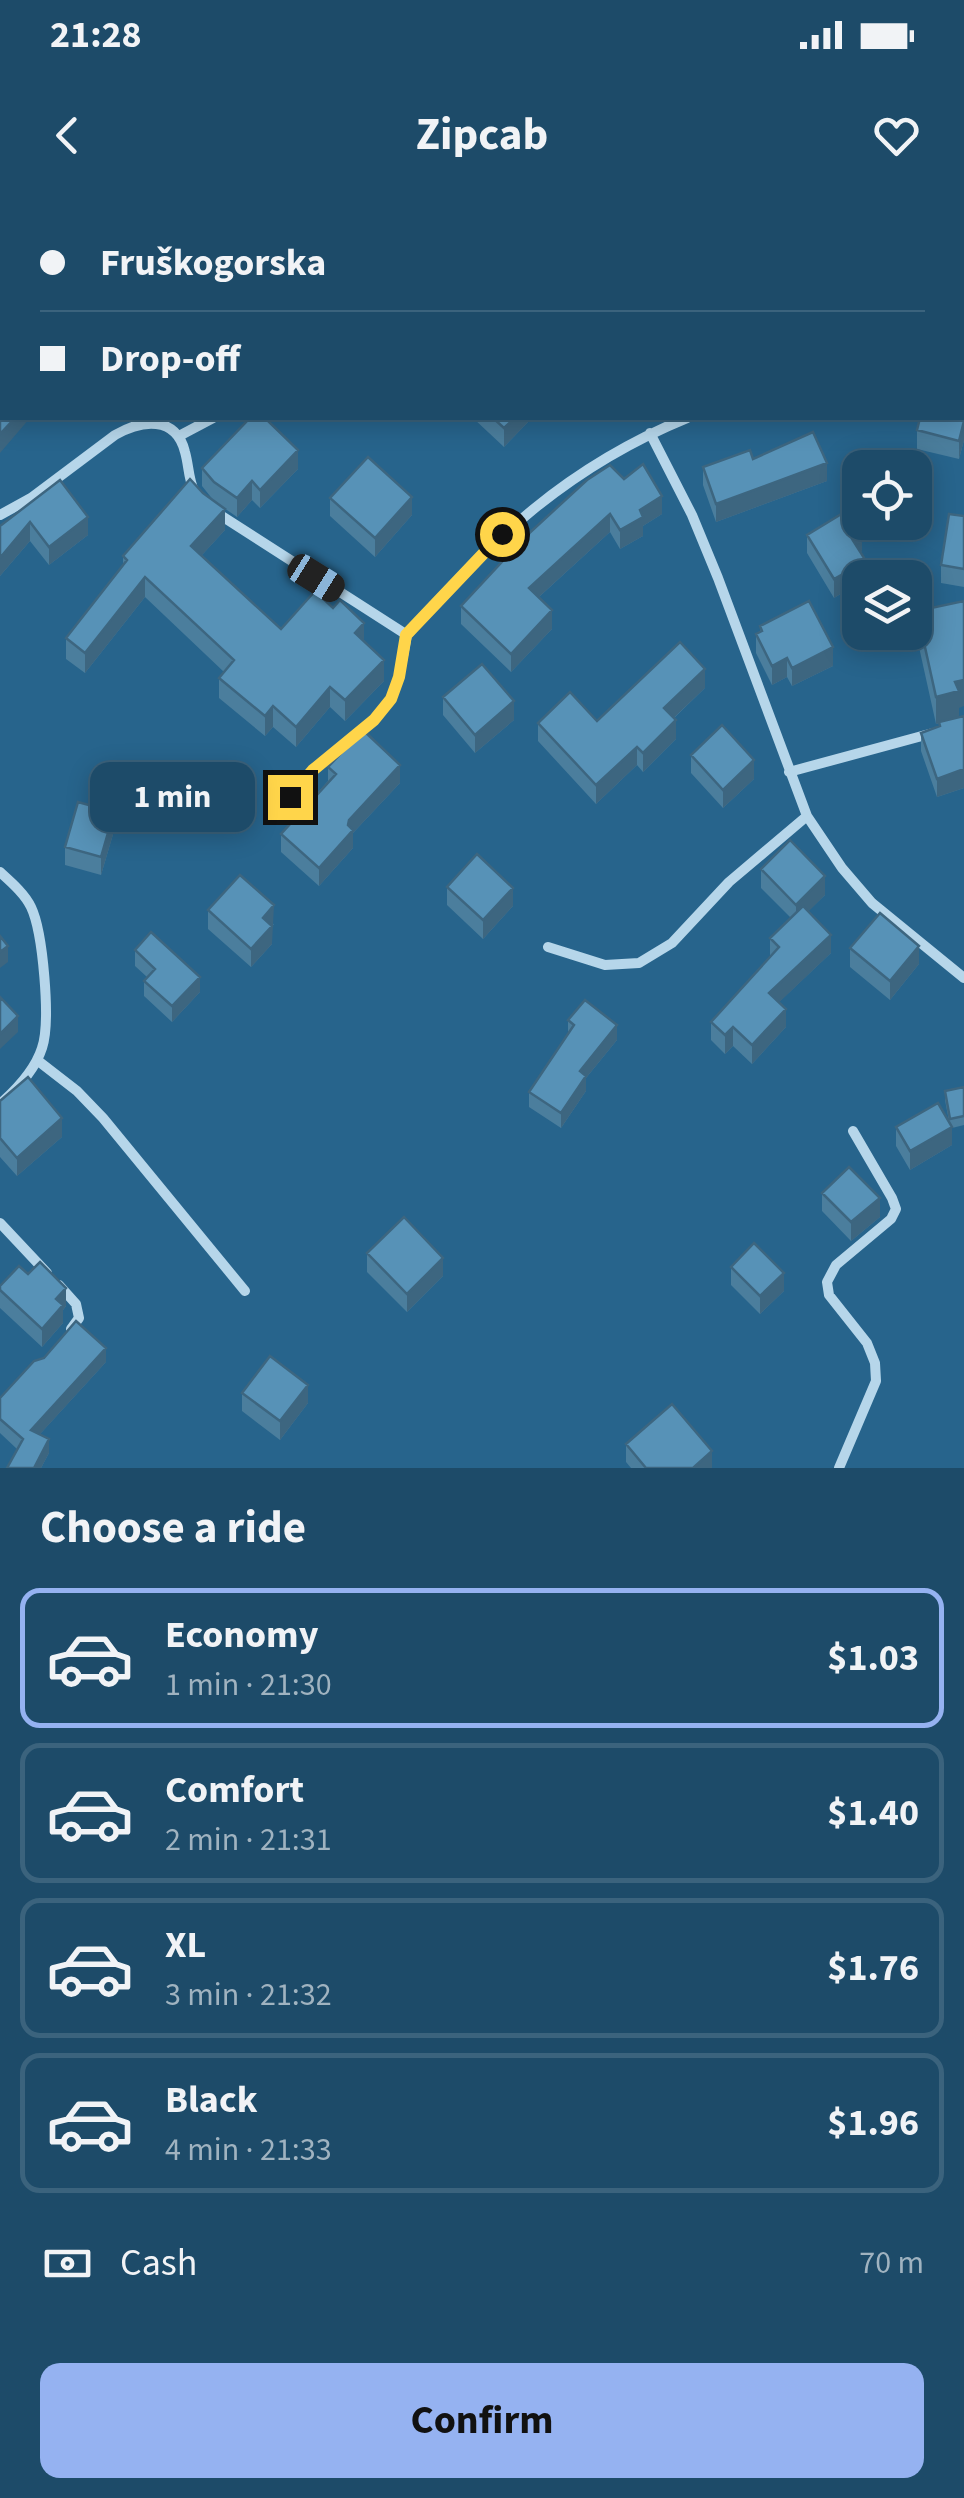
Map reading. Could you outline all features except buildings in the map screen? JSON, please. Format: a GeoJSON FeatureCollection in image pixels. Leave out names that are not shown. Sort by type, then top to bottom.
{"type":"FeatureCollection","features":[{"type":"Feature","properties":{"kind":"street"},"geometry":{"type":"LineString","coordinates":[[179,436],[209,420]]}},
{"type":"Feature","properties":{"kind":"street"},"geometry":{"type":"LineString","coordinates":[[290,797],[322,762],[374,720],[391,699],[406,635],[502,534],[592,463],[650,432],[683,420]]}},
{"type":"Feature","properties":{"kind":"street"},"geometry":{"type":"LineString","coordinates":[[0,514],[31,498],[130,426],[150,422],[166,425],[179,436],[186,452],[188,476],[204,502],[256,540],[406,635]]}},
{"type":"Feature","properties":{"kind":"street"},"geometry":{"type":"LineString","coordinates":[[650,432],[692,514],[807,816],[872,904],[964,978]]}},
{"type":"Feature","properties":{"kind":"street"},"geometry":{"type":"LineString","coordinates":[[789,772],[946,729]]}},
{"type":"Feature","properties":{"kind":"street"},"geometry":{"type":"LineString","coordinates":[[548,947],[605,965],[640,963],[672,943],[729,882],[807,816]]}},
{"type":"Feature","properties":{"kind":"street"},"geometry":{"type":"LineString","coordinates":[[0,872],[31,905],[40,938],[45,1019],[44,1045],[37,1060],[0,1104]]}},
{"type":"Feature","properties":{"kind":"street"},"geometry":{"type":"LineString","coordinates":[[37,1060],[103,1118],[245,1291]]}},
{"type":"Feature","properties":{"kind":"street"},"geometry":{"type":"LineString","coordinates":[[839,1468],[876,1380],[867,1343],[830,1295],[828,1282],[836,1264],[891,1219],[896,1210],[853,1131]]}},
{"type":"Feature","properties":{"kind":"street"},"geometry":{"type":"LineString","coordinates":[[0,1223],[76,1304],[79,1318],[58,1344]]}},
{"type":"Feature","properties":{"kind":"route"},"geometry":{"type":"LineString","coordinates":[[290,797],[313,770],[374,720],[391,699],[406,635],[502,534]]}}]}
